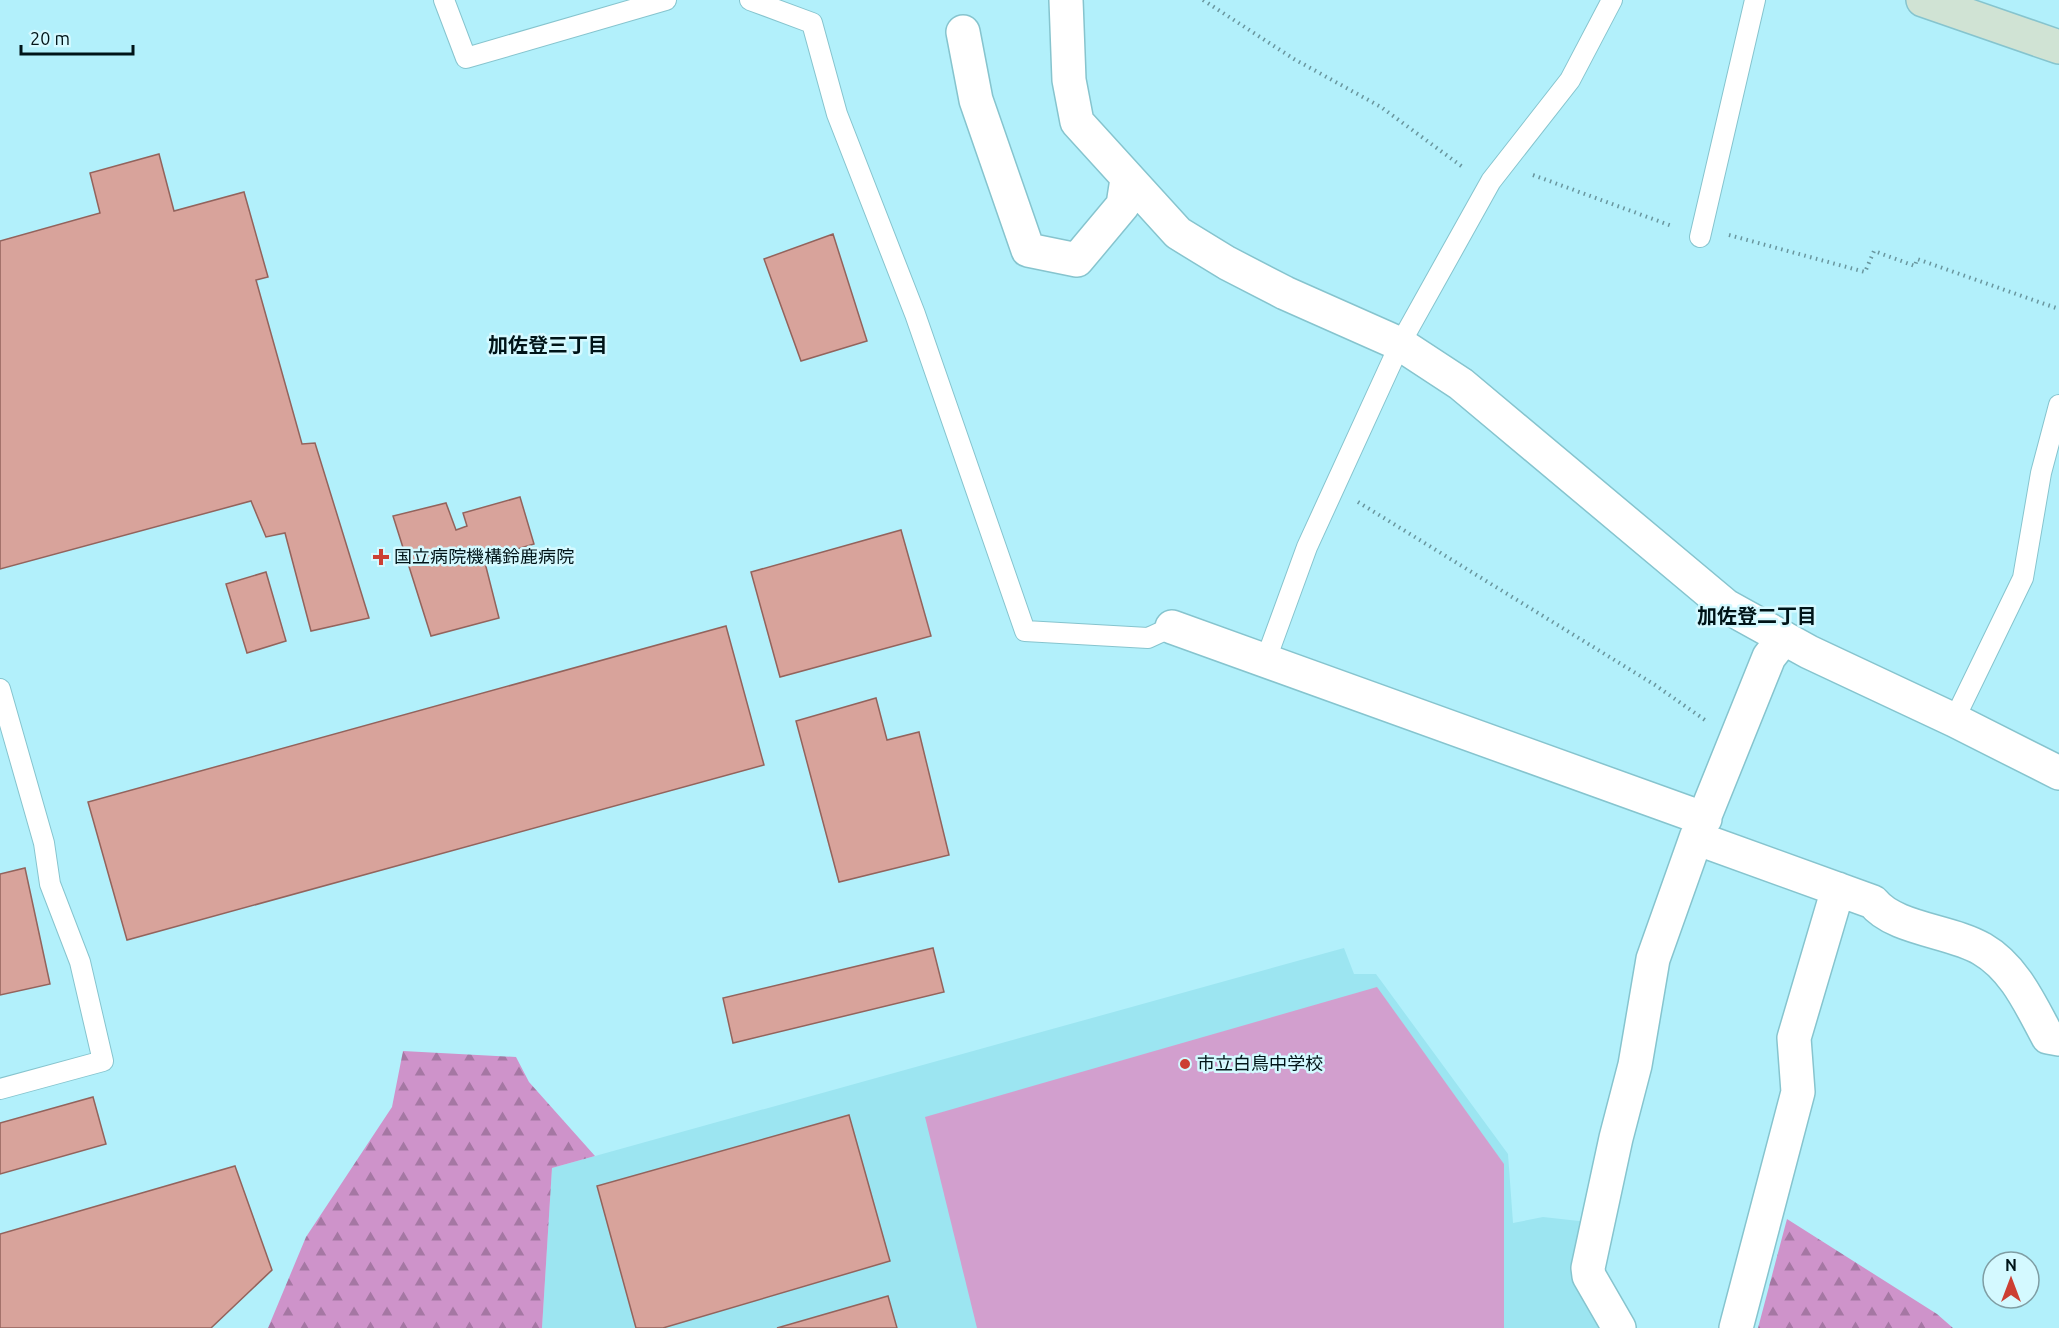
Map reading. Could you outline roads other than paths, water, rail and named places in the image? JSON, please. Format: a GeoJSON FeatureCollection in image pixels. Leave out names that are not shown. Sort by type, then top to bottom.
{"type":"FeatureCollection","features":[{"type":"Feature","properties":{"kind":"main road"},"geometry":{"type":"LineString","coordinates":[[1923,0],[2059,47]]}},
{"type":"Feature","properties":{"kind":"street"},"geometry":{"type":"LineString","coordinates":[[1066,0],[1069,80],[1077,122],[1178,233],[1227,263],[1360,328],[1400,344],[1461,384],[1726,606],[1809,652],[1954,720],[2059,773]]}},
{"type":"Feature","properties":{"kind":"street"},"geometry":{"type":"LineString","coordinates":[[963,32],[976,100],[1028,250],[1077,260],[1123,205],[1127,179]]}},
{"type":"Feature","properties":{"kind":"street"},"geometry":{"type":"LineString","coordinates":[[1172,627],[1265,662],[1484,738],[1873,902],[1880,910],[1899,920],[1950,935],[1984,950],[2018,982],[2048,1037],[2059,1039]]}},
{"type":"Feature","properties":{"kind":"street"},"geometry":{"type":"LineString","coordinates":[[1619,1328],[1589,1276],[1588,1268],[1616,1138],[1635,1065],[1653,959],[1701,829],[1770,657],[1784,638]]}},
{"type":"Feature","properties":{"kind":"street"},"geometry":{"type":"LineString","coordinates":[[1736,1328],[1798,1092],[1794,1038],[1838,889]]}},
{"type":"Feature","properties":{"kind":"lane"},"geometry":{"type":"LineString","coordinates":[[444,0],[466,58],[666,0]]}},
{"type":"Feature","properties":{"kind":"lane"},"geometry":{"type":"LineString","coordinates":[[750,0],[812,23],[837,114],[915,314],[1025,631],[1148,638],[1172,627]]}},
{"type":"Feature","properties":{"kind":"lane"},"geometry":{"type":"LineString","coordinates":[[1265,662],[1307,547],[1400,344],[1491,181],[1570,80],[1612,0]]}},
{"type":"Feature","properties":{"kind":"lane"},"geometry":{"type":"LineString","coordinates":[[1701,232],[1755,0]]}},
{"type":"Feature","properties":{"kind":"lane"},"geometry":{"type":"LineString","coordinates":[[1954,720],[2023,578],[2041,473],[2059,405]]}},
{"type":"Feature","properties":{"kind":"lane"},"geometry":{"type":"LineString","coordinates":[[0,689],[7,742],[44,843],[50,884],[80,962],[103,1061],[0,1089]]}},
{"type":"Feature","properties":{"kind":"place","name":"国立病院機構鈴鹿病院"},"geometry":{"type":"Point","coordinates":[381,557]}},
{"type":"Feature","properties":{"kind":"place","name":"市立白鳥中学校"},"geometry":{"type":"Point","coordinates":[1185,1064]}},
{"type":"Feature","properties":{"kind":"district","name":"加佐登三丁目"},"geometry":{"type":"Point","coordinates":[548,345]}},
{"type":"Feature","properties":{"kind":"district","name":"加佐登二丁目"},"geometry":{"type":"Point","coordinates":[1757,616]}}]}
